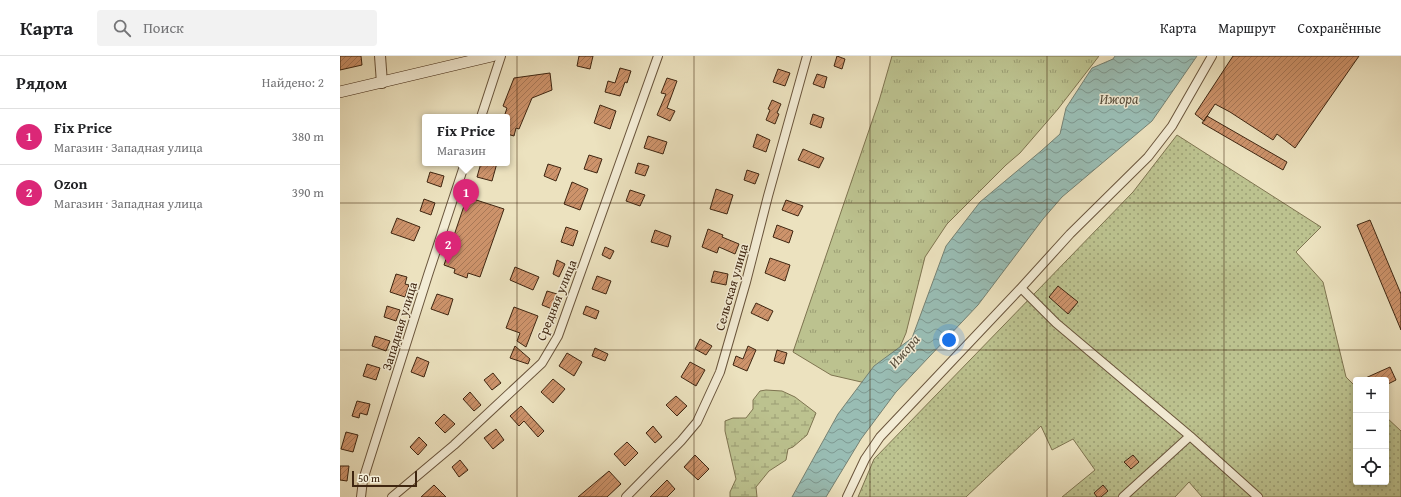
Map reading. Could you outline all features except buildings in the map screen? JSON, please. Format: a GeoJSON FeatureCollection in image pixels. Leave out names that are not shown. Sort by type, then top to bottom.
{"type":"FeatureCollection","features":[{"type":"Feature","properties":{"kind":"main road"},"geometry":{"type":"LineString","coordinates":[[340,92],[492,56]]}},
{"type":"Feature","properties":{"kind":"street"},"geometry":{"type":"LineString","coordinates":[[380,56],[382,83]]}},
{"type":"Feature","properties":{"kind":"street"},"geometry":{"type":"LineString","coordinates":[[482,114],[501,56]]}},
{"type":"Feature","properties":{"kind":"street","name":"Средняя улица"},"geometry":{"type":"LineString","coordinates":[[392,497],[454,445],[542,363],[558,336],[658,56]]}},
{"type":"Feature","properties":{"kind":"street","name":"Сельская улица"},"geometry":{"type":"LineString","coordinates":[[626,497],[681,441],[697,422],[720,372],[807,56]]}},
{"type":"Feature","properties":{"kind":"street"},"geometry":{"type":"LineString","coordinates":[[847,497],[865,459],[880,437],[1070,234],[1148,157],[1172,126],[1212,56]]}},
{"type":"Feature","properties":{"kind":"street","name":"Западная улица"},"geometry":{"type":"LineString","coordinates":[[361,497],[363,480],[464,166]]}},
{"type":"Feature","properties":{"kind":"street"},"geometry":{"type":"LineString","coordinates":[[1021,288],[1056,323],[1190,436],[1258,497]]}},
{"type":"Feature","properties":{"kind":"street"},"geometry":{"type":"LineString","coordinates":[[1123,497],[1190,436]]}},
{"type":"Feature","properties":{"kind":"green space"},"geometry":{"type":"Polygon","coordinates":[[[892,56],[1099,56],[1058,109],[1020,153],[947,224],[925,257],[906,333],[883,387],[831,375],[793,352],[879,101],[892,56]]]}},
{"type":"Feature","properties":{"kind":"green space"},"geometry":{"type":"Polygon","coordinates":[[[1177,135],[1321,227],[1296,252],[1323,282],[1346,377],[1353,384],[1353,485],[1389,485],[1389,420],[1401,431],[1401,497],[1202,497],[1189,482],[1175,497],[1062,497],[1095,470],[1073,439],[1052,450],[1041,426],[966,497],[858,497],[874,459],[1133,192],[1177,135]]]}},
{"type":"Feature","properties":{"kind":"green space"},"geometry":{"type":"Polygon","coordinates":[[[760,391],[782,391],[795,397],[816,413],[807,435],[793,447],[788,449],[786,460],[769,471],[756,487],[757,497],[730,497],[730,492],[736,479],[725,431],[725,421],[733,418],[746,418],[753,409],[753,400],[760,391]]]}},
{"type":"Feature","properties":{"kind":"water","name":"Ижора"},"geometry":{"type":"Polygon","coordinates":[[[1115,56],[1197,56],[1152,121],[1062,197],[1043,219],[978,305],[896,392],[861,439],[826,497],[792,497],[838,414],[874,366],[912,338],[946,246],[980,202],[1060,134],[1066,108],[1092,68],[1113,59],[1115,56]]]}},
{"type":"Feature","properties":{"kind":"place","name":"Fix Price"},"geometry":{"type":"Point","coordinates":[466,212]}},
{"type":"Feature","properties":{"kind":"place","name":"Ozon"},"geometry":{"type":"Point","coordinates":[448,264]}}]}
